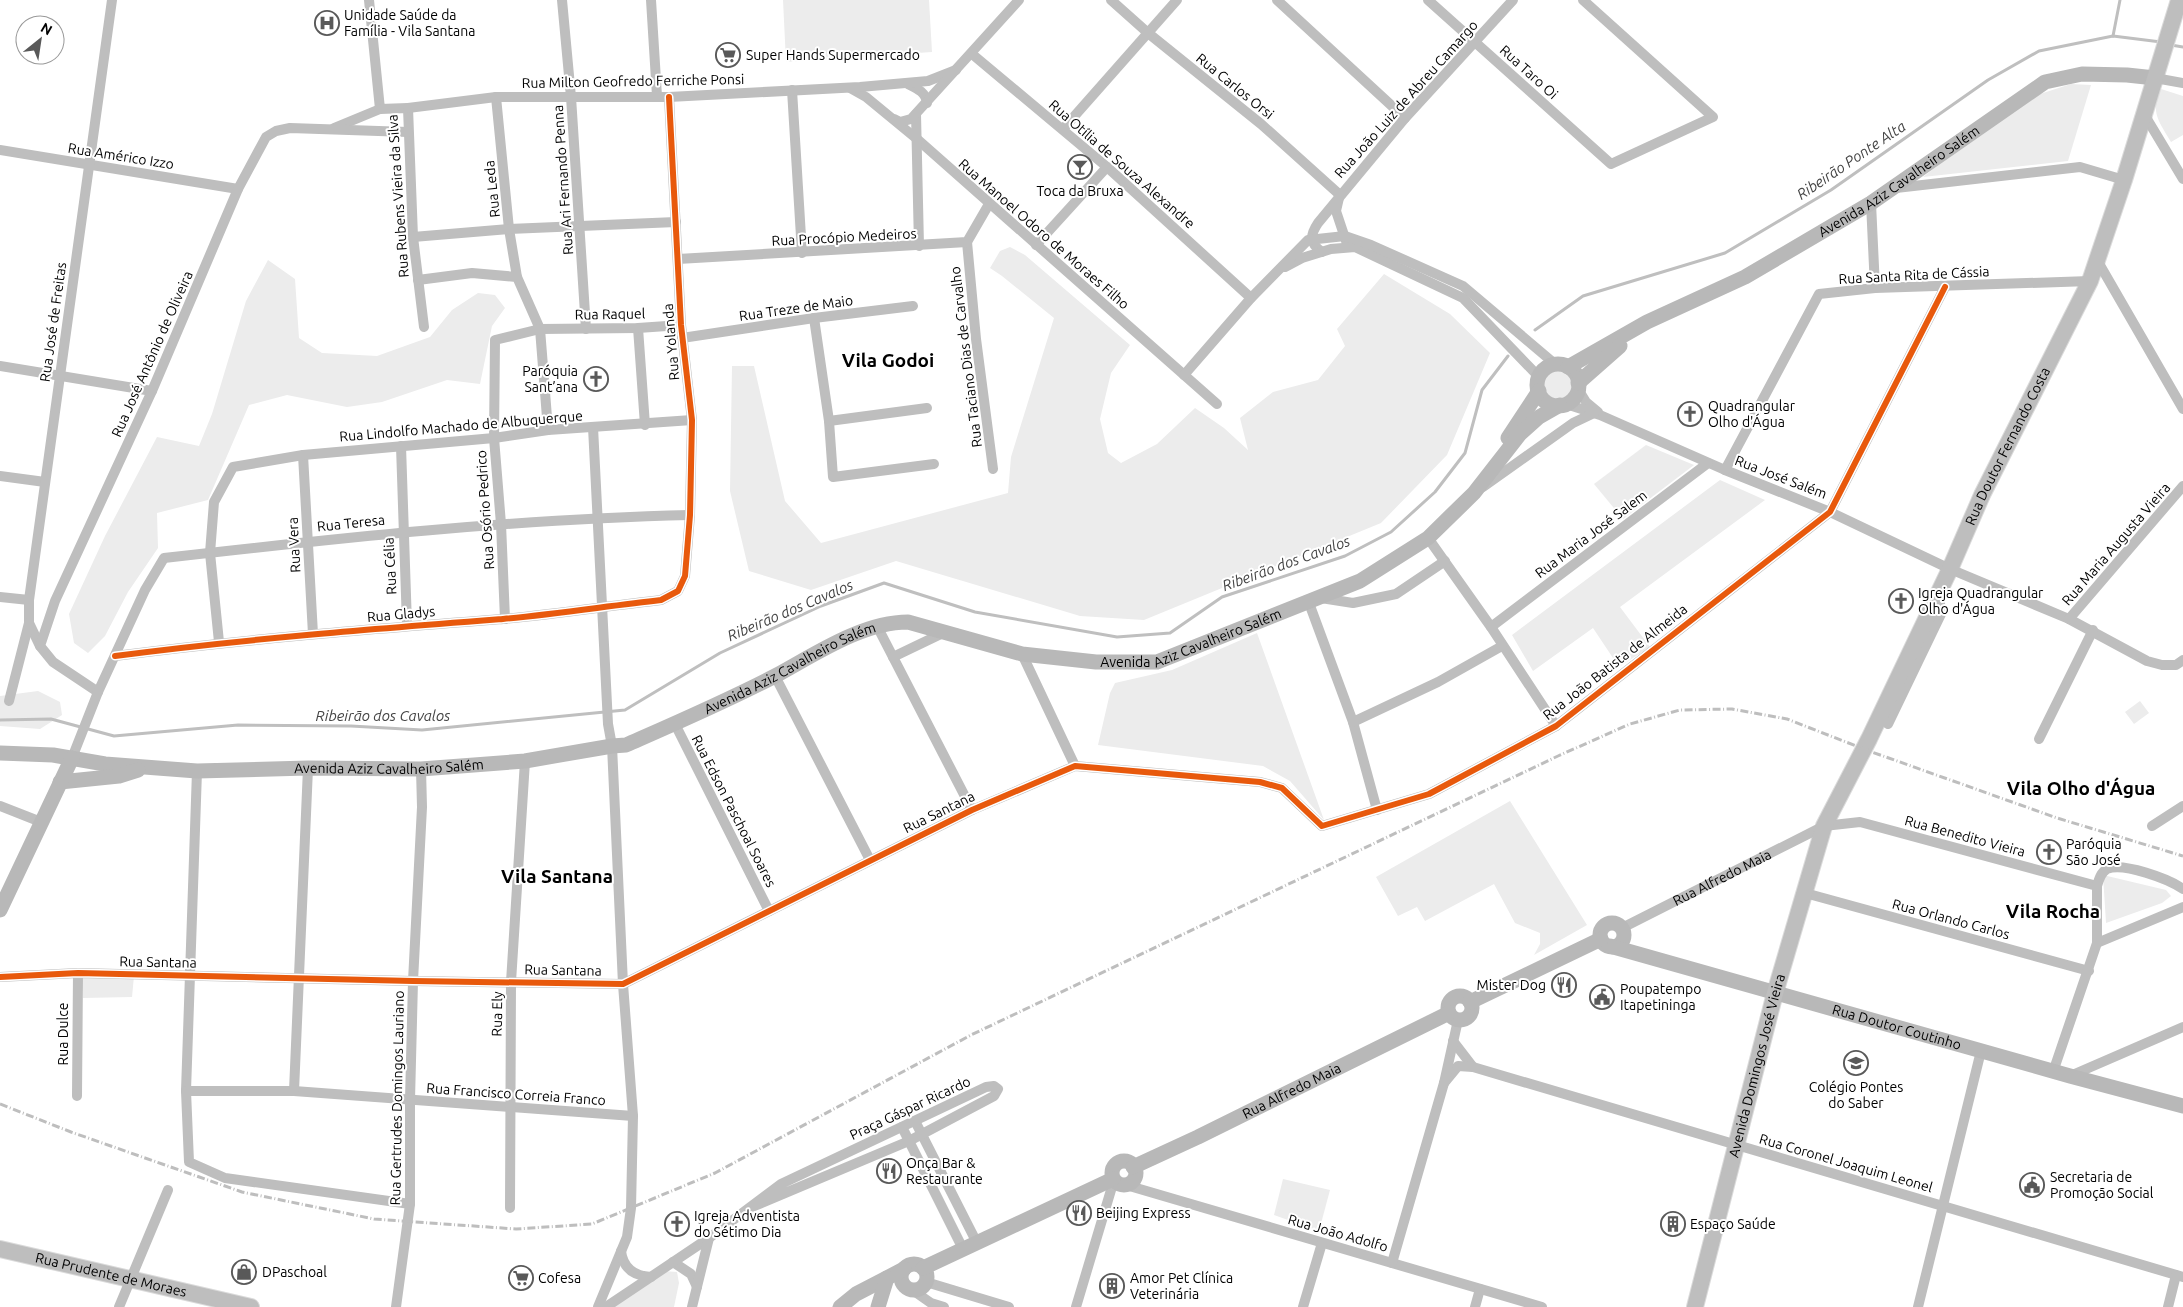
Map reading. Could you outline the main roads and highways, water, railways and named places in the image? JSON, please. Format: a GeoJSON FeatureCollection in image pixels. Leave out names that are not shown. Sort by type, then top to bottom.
{"type":"FeatureCollection","features":[{"type":"Feature","properties":{"kind":"main road","name":"Rua Doutor Fernando Costa"},"geometry":{"type":"LineString","coordinates":[[1824,826],[1864,748],[1950,569],[1982,495],[2090,281],[2124,180],[2179,0]]}},
{"type":"Feature","properties":{"kind":"main road","name":"Avenida Aziz Cavalheiro Salém"},"geometry":{"type":"LineString","coordinates":[[1561,366],[1647,322],[1745,277],[1870,203],[2045,82],[2082,74],[2156,78]]}},
{"type":"Feature","properties":{"kind":"main road","name":"Avenida Aziz Cavalheiro Salém"},"geometry":{"type":"LineString","coordinates":[[1578,386],[1647,322]]}},
{"type":"Feature","properties":{"kind":"main road"},"geometry":{"type":"LineString","coordinates":[[1561,366],[1577,377],[1578,386],[1572,400],[1563,405],[1547,402],[1538,384],[1548,367],[1561,366]]}},
{"type":"Feature","properties":{"kind":"main road","name":"Avenida Aziz Cavalheiro Salém"},"geometry":{"type":"LineString","coordinates":[[1471,496],[1538,384]]}},
{"type":"Feature","properties":{"kind":"main road","name":"Avenida Aziz Cavalheiro Salém"},"geometry":{"type":"LineString","coordinates":[[0,753],[52,755],[146,768],[197,771],[308,768],[421,769],[525,761],[626,745],[776,676],[808,656],[877,626],[892,622],[908,622],[1022,654],[1096,662],[1157,662],[1360,581],[1428,538],[1471,496],[1520,434],[1539,417],[1563,405]]}},
{"type":"Feature","properties":{"kind":"main road"},"geometry":{"type":"LineString","coordinates":[[0,910],[72,758]]}},
{"type":"Feature","properties":{"kind":"main road"},"geometry":{"type":"LineString","coordinates":[[60,782],[119,776],[146,768]]}},
{"type":"Feature","properties":{"kind":"main road","name":"Avenida Domingos José Vieira"},"geometry":{"type":"LineString","coordinates":[[1695,1307],[1775,993],[1806,893],[1824,826]]}},
{"type":"Feature","properties":{"kind":"main road"},"geometry":{"type":"LineString","coordinates":[[1606,943],[1600,932],[1606,924],[1613,923],[1622,928]]}},
{"type":"Feature","properties":{"kind":"main road","name":"Rua Doutor Coutinho"},"geometry":{"type":"LineString","coordinates":[[1606,943],[2053,1072],[2183,1106]]}},
{"type":"Feature","properties":{"kind":"main road","name":"Rua Alfredo Maia"},"geometry":{"type":"LineString","coordinates":[[925,1275],[963,1249],[1118,1181],[1134,1180],[1136,1172],[1133,1167],[1453,1016],[1449,1003],[1454,998],[1464,997],[1470,1002],[1606,943]]}},
{"type":"Feature","properties":{"kind":"main road","name":"Rua Prudente de Moraes"},"geometry":{"type":"LineString","coordinates":[[0,1249],[131,1280],[209,1302],[251,1307]]}},
{"type":"Feature","properties":{"kind":"main road"},"geometry":{"type":"LineString","coordinates":[[840,1307],[856,1294],[885,1284],[906,1280],[920,1289],[925,1275],[916,1264],[906,1280]]}},
{"type":"Feature","properties":{"kind":"main road"},"geometry":{"type":"LineString","coordinates":[[848,1307],[885,1284]]}},
{"type":"Feature","properties":{"kind":"main road"},"geometry":{"type":"LineString","coordinates":[[878,1307],[885,1284]]}},
{"type":"Feature","properties":{"kind":"waterway"},"geometry":{"type":"LineString","coordinates":[[2113,36],[2120,0]]}},
{"type":"Feature","properties":{"kind":"waterway","name":"Ribeirão Ponte Alta"},"geometry":{"type":"LineString","coordinates":[[1535,330],[1583,296],[1725,253],[1831,190],[1988,80],[2039,51],[2113,36],[2161,42]]}},
{"type":"Feature","properties":{"kind":"waterway","name":"Ribeirão Ponte Alta"},"geometry":{"type":"LineString","coordinates":[[2171,45],[2183,47]]}},
{"type":"Feature","properties":{"kind":"waterway","name":"Ribeirão dos Cavalos"},"geometry":{"type":"LineString","coordinates":[[0,720],[51,719],[114,736],[238,725],[351,726],[422,730],[625,710],[720,653],[821,606],[884,583],[975,612],[1117,637],[1170,633],[1222,597],[1345,556],[1391,532],[1435,492],[1465,453],[1482,390],[1508,356]]}},
{"type":"Feature","properties":{"kind":"railway"},"geometry":{"type":"LineString","coordinates":[[0,1104],[71,1132],[242,1192],[374,1219],[516,1229],[592,1224],[715,1173],[971,1035],[1558,756],[1630,724],[1680,710],[1732,709],[1787,719],[1869,751],[2057,818],[2183,856]]}},
{"type":"Feature","properties":{"kind":"place","name":"Unidade Saúde da Família - Vila Santana"},"geometry":{"type":"Point","coordinates":[327,23]}},
{"type":"Feature","properties":{"kind":"place","name":"Super Hands Supermercado"},"geometry":{"type":"Point","coordinates":[728,55]}},
{"type":"Feature","properties":{"kind":"place","name":"Toca da Bruxa"},"geometry":{"type":"Point","coordinates":[1080,167]}},
{"type":"Feature","properties":{"kind":"place","name":"Paróquia Sant’ana"},"geometry":{"type":"Point","coordinates":[596,379]}},
{"type":"Feature","properties":{"kind":"place","name":"Quadrangular Olho d'Água"},"geometry":{"type":"Point","coordinates":[1690,414]}},
{"type":"Feature","properties":{"kind":"place","name":"Igreja Quadrangular Olho d'Água"},"geometry":{"type":"Point","coordinates":[1901,601]}},
{"type":"Feature","properties":{"kind":"place","name":"Paróquia São José"},"geometry":{"type":"Point","coordinates":[2049,852]}},
{"type":"Feature","properties":{"kind":"place","name":"Mister Dog"},"geometry":{"type":"Point","coordinates":[1564,985]}},
{"type":"Feature","properties":{"kind":"place","name":"Poupatempo Itapetininga"},"geometry":{"type":"Point","coordinates":[1602,997]}},
{"type":"Feature","properties":{"kind":"place","name":"Colégio Pontes do Saber"},"geometry":{"type":"Point","coordinates":[1856,1063]}},
{"type":"Feature","properties":{"kind":"place","name":"Onça Bar & Restaurante"},"geometry":{"type":"Point","coordinates":[889,1171]}},
{"type":"Feature","properties":{"kind":"place","name":"Secretaria de Promoção Social"},"geometry":{"type":"Point","coordinates":[2032,1185]}},
{"type":"Feature","properties":{"kind":"place","name":"Beijing Express"},"geometry":{"type":"Point","coordinates":[1079,1213]}},
{"type":"Feature","properties":{"kind":"place","name":"Igreja Adventista do Sétimo Dia"},"geometry":{"type":"Point","coordinates":[677,1224]}},
{"type":"Feature","properties":{"kind":"place","name":"Espaço Saúde"},"geometry":{"type":"Point","coordinates":[1673,1224]}},
{"type":"Feature","properties":{"kind":"place","name":"DPaschoal"},"geometry":{"type":"Point","coordinates":[244,1272]}},
{"type":"Feature","properties":{"kind":"place","name":"Cofesa"},"geometry":{"type":"Point","coordinates":[521,1278]}},
{"type":"Feature","properties":{"kind":"place","name":"Amor Pet Clínica Veterinária"},"geometry":{"type":"Point","coordinates":[1112,1286]}},
{"type":"Feature","properties":{"kind":"district","name":"Vila Godoi"},"geometry":{"type":"Point","coordinates":[888,360]}},
{"type":"Feature","properties":{"kind":"district","name":"Vila Olho d'Água"},"geometry":{"type":"Point","coordinates":[2081,788]}},
{"type":"Feature","properties":{"kind":"district","name":"Vila Santana"},"geometry":{"type":"Point","coordinates":[557,876]}},
{"type":"Feature","properties":{"kind":"district","name":"Vila Rocha"},"geometry":{"type":"Point","coordinates":[2053,911]}}]}
